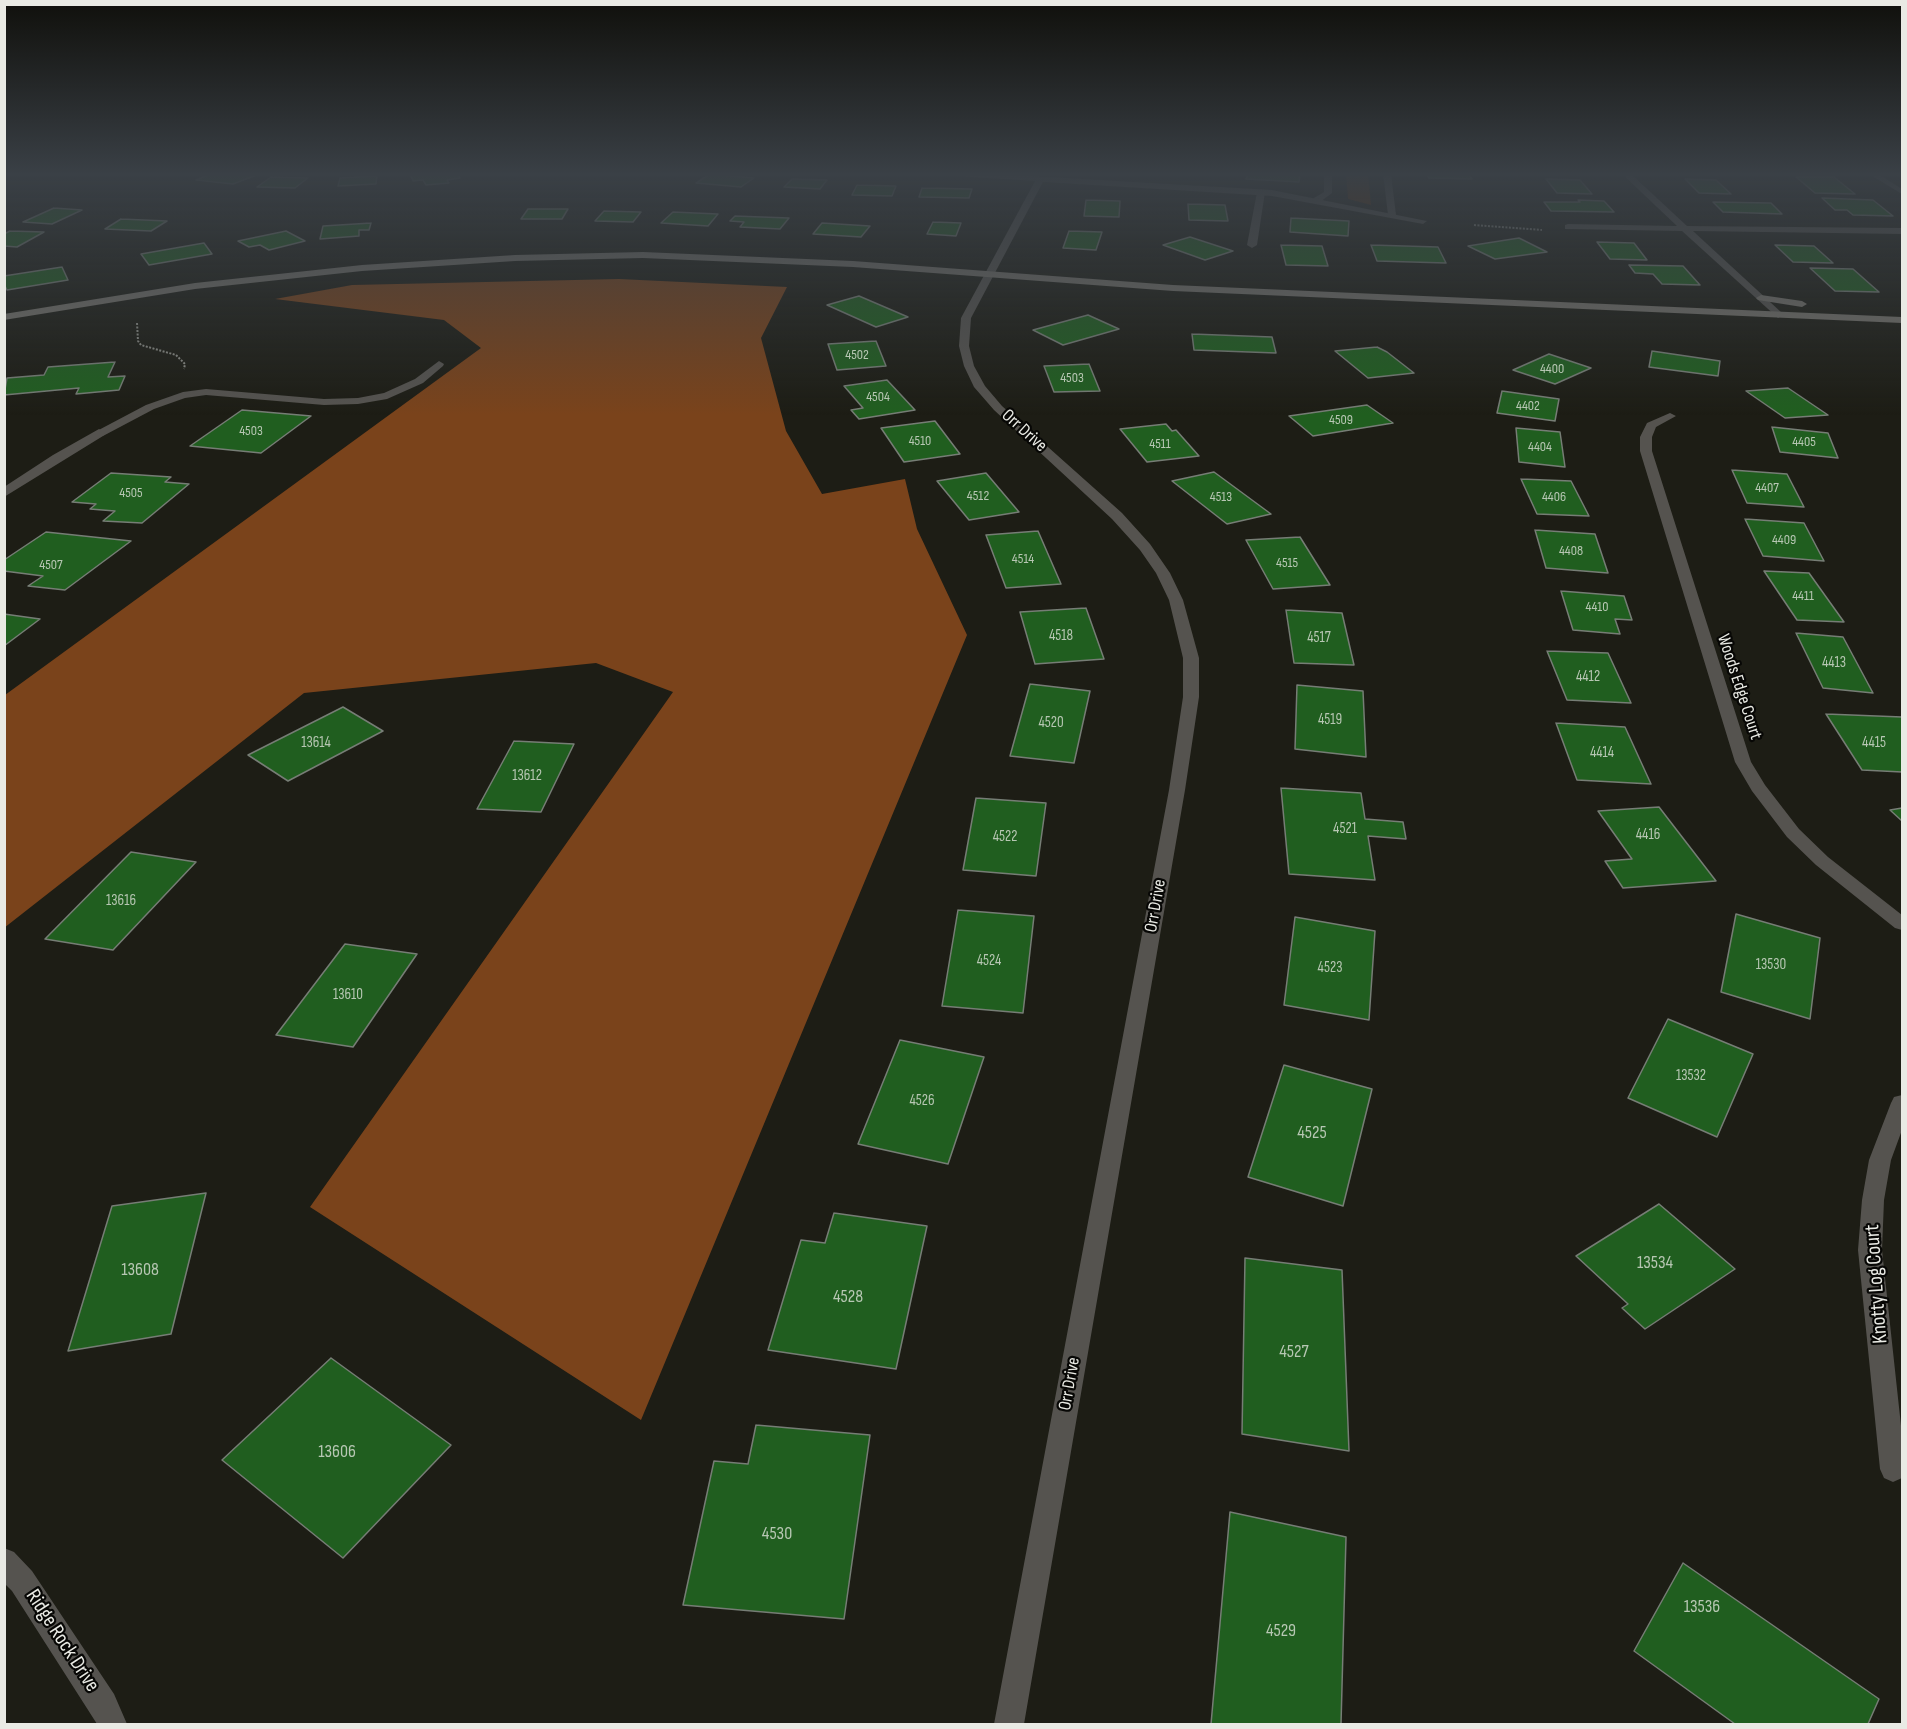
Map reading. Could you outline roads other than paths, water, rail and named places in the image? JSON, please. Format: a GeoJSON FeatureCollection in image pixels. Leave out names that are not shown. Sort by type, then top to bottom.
{"type":"FeatureCollection","features":[{"type":"Feature","properties":{"kind":"main road"},"geometry":{"type":"LineString","coordinates":[[4,317],[195,286],[291,274],[505,259],[643,255],[785,260],[1173,288],[1902,320]]}},
{"type":"Feature","properties":{"kind":"main road"},"geometry":{"type":"LineString","coordinates":[[1761,298],[1810,304]]}},
{"type":"Feature","properties":{"kind":"main road"},"geometry":{"type":"LineString","coordinates":[[1845,306],[1902,309]]}},
{"type":"Feature","properties":{"kind":"street","name":"Orr Drive"},"geometry":{"type":"LineString","coordinates":[[1000,254],[966,318],[964,346],[969,366],[980,387],[998,408],[1117,516],[1145,547],[1163,573],[1176,600],[1191,658],[1191,697],[1177,790],[1009,1725]]}},
{"type":"Feature","properties":{"kind":"street"},"geometry":{"type":"LineString","coordinates":[[1713,254],[1778,315]]}},
{"type":"Feature","properties":{"kind":"street"},"geometry":{"type":"LineString","coordinates":[[4,494],[99,433],[150,407],[183,396],[227,392],[324,402],[358,401],[387,396],[404,389],[439,364]]}},
{"type":"Feature","properties":{"kind":"street","name":"Woods Edge Court"},"geometry":{"type":"LineString","coordinates":[[1670,416],[1651,425],[1646,437],[1646,451],[1743,762],[1763,795],[1793,833],[1822,861],[1902,924]]}},
{"type":"Feature","properties":{"kind":"street","name":"Knotty Log Court"},"geometry":{"type":"LineString","coordinates":[[1893,1469],[1870,1250],[1873,1200],[1880,1160],[1902,1103]]}},
{"type":"Feature","properties":{"kind":"street","name":"Ridge Rock Drive"},"geometry":{"type":"LineString","coordinates":[[4,1562],[22,1581],[104,1705],[112,1725]]}}]}
